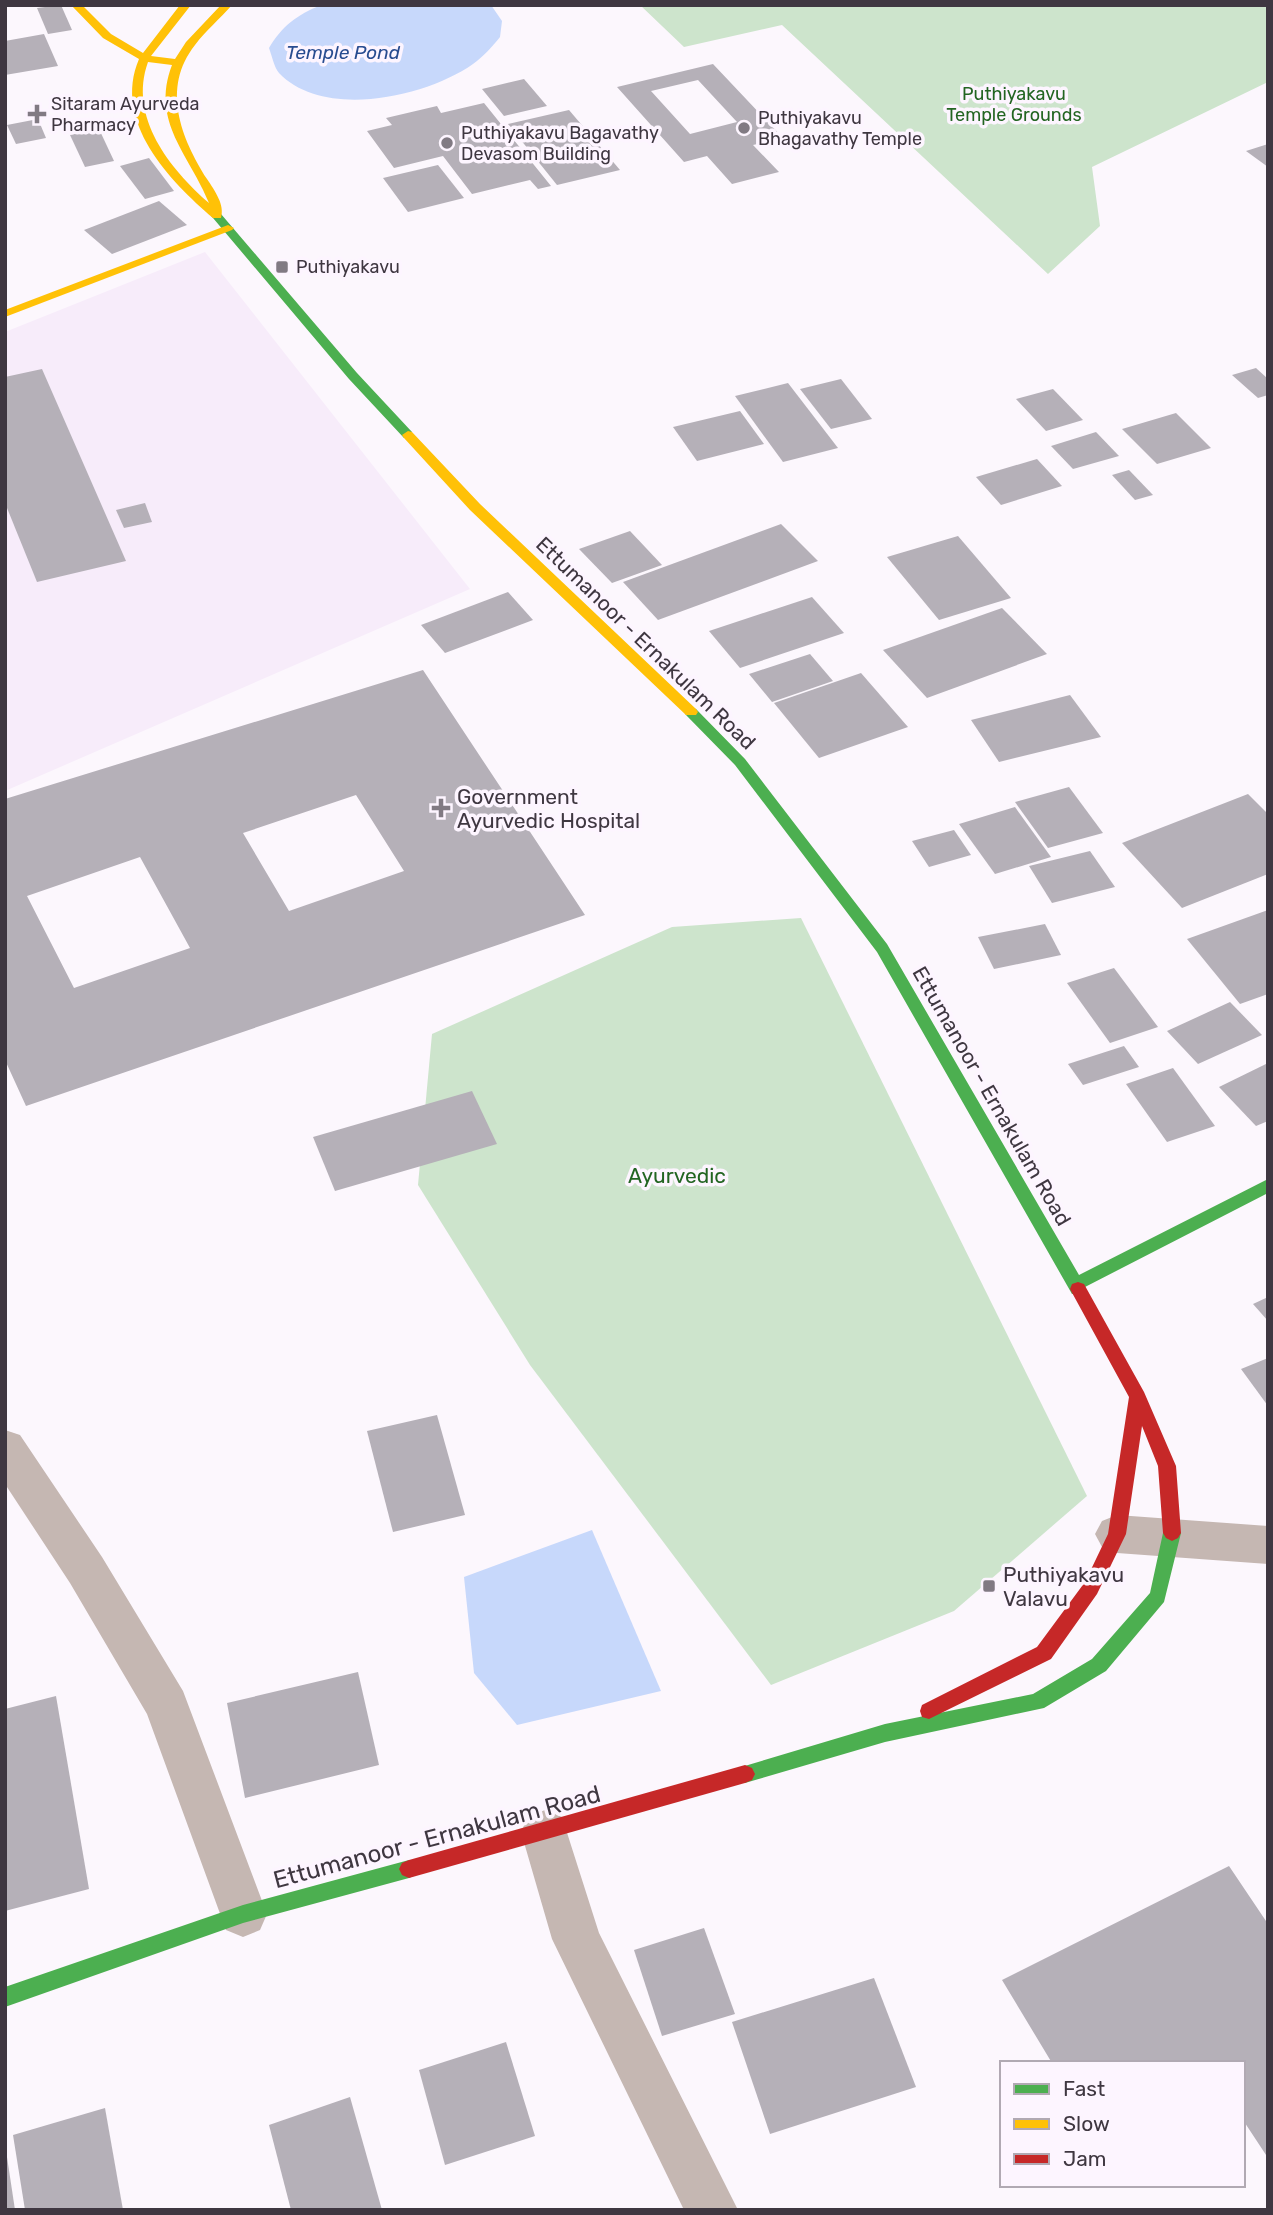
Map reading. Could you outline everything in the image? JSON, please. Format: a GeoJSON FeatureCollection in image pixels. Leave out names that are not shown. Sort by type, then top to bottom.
{"type":"FeatureCollection","features":[{"type":"Feature","properties":{"kind":"main road"},"geometry":{"type":"LineString","coordinates":[[76,5],[107,36],[144,58],[177,63]]}},
{"type":"Feature","properties":{"kind":"main road","name":"Ettumanoor - Ernakulam Road"},"geometry":{"type":"LineString","coordinates":[[5,1997],[243,1914],[545,1832],[885,1733],[1037,1702],[1099,1665],[1158,1596],[1173,1540],[1167,1466],[1138,1397],[882,948],[740,762],[668,688],[475,507],[353,376],[223,222],[190,193],[143,125],[135,97],[141,63],[186,5]]}},
{"type":"Feature","properties":{"kind":"main road","name":"Ettumanoor - Ernakulam Road"},"geometry":{"type":"LineString","coordinates":[[223,222],[217,200],[198,172],[172,113],[168,92],[177,63],[203,27],[227,5]]}},
{"type":"Feature","properties":{"kind":"main road"},"geometry":{"type":"LineString","coordinates":[[5,314],[223,222]]}},
{"type":"Feature","properties":{"kind":"main road"},"geometry":{"type":"LineString","coordinates":[[1075,1285],[1268,1185]]}},
{"type":"Feature","properties":{"kind":"main road","name":"Ettumanoor - Ernakulam Road"},"geometry":{"type":"LineString","coordinates":[[885,1733],[1044,1653],[1091,1588],[1117,1534],[1138,1397]]}},
{"type":"Feature","properties":{"kind":"street"},"geometry":{"type":"LineString","coordinates":[[5,1448],[86,1570],[167,1706],[243,1914]]}},
{"type":"Feature","properties":{"kind":"street"},"geometry":{"type":"LineString","coordinates":[[1117,1534],[1268,1545]]}},
{"type":"Feature","properties":{"kind":"street"},"geometry":{"type":"LineString","coordinates":[[545,1832],[576,1939],[712,2210]]}},
{"type":"Feature","properties":{"kind":"shaded area"},"geometry":{"type":"Polygon","coordinates":[[[205,252],[470,589],[5,791],[5,332],[205,252]]]}},
{"type":"Feature","properties":{"kind":"green space","name":"Puthiyakavu Temple Grounds"},"geometry":{"type":"Polygon","coordinates":[[[640,5],[1268,5],[1268,82],[1092,167],[1100,226],[1048,274],[782,25],[684,47],[640,5]]]}},
{"type":"Feature","properties":{"kind":"green space","name":"Ayurvedic"},"geometry":{"type":"Polygon","coordinates":[[[801,918],[1087,1496],[954,1611],[771,1685],[530,1365],[418,1185],[432,1034],[672,927],[801,918]]]}},
{"type":"Feature","properties":{"kind":"water","name":"Temple Pond"},"geometry":{"type":"Polygon","coordinates":[[[321,5],[491,5],[502,21],[500,37],[473,64],[429,86],[403,94],[375,98],[348,100],[322,96],[298,87],[279,73],[269,48],[291,22],[321,5]]]}},
{"type":"Feature","properties":{"kind":"water"},"geometry":{"type":"Polygon","coordinates":[[[592,1530],[661,1691],[517,1725],[474,1673],[464,1577],[592,1530]]]}},
{"type":"Feature","properties":{"kind":"building"},"geometry":{"type":"Polygon","coordinates":[[[61,5],[72,30],[48,34],[37,8],[61,5]]]}},
{"type":"Feature","properties":{"kind":"building"},"geometry":{"type":"Polygon","coordinates":[[[44,34],[58,66],[5,75],[5,41],[44,34]]]}},
{"type":"Feature","properties":{"kind":"building","name":"Puthiyakavu Bhagavathy Temple"},"geometry":{"type":"Polygon","coordinates":[[[713,64],[783,138],[753,145],[779,172],[732,184],[707,156],[684,162],[617,87],[713,64]],[[698,80],[651,91],[690,134],[737,122],[698,80]]]}},
{"type":"Feature","properties":{"kind":"building"},"geometry":{"type":"Polygon","coordinates":[[[524,79],[547,106],[504,116],[482,89],[524,79]]]}},
{"type":"Feature","properties":{"kind":"building","name":"Puthiyakavu Bagavathy Devasom Building"},"geometry":{"type":"Polygon","coordinates":[[[484,103],[551,186],[538,189],[530,180],[472,194],[443,156],[394,168],[367,131],[392,125],[386,118],[437,106],[441,113],[484,103]]]}},
{"type":"Feature","properties":{"kind":"building"},"geometry":{"type":"Polygon","coordinates":[[[569,110],[620,170],[557,185],[508,124],[569,110]]]}},
{"type":"Feature","properties":{"kind":"building"},"geometry":{"type":"Polygon","coordinates":[[[38,119],[46,138],[16,144],[7,125],[38,119]]]}},
{"type":"Feature","properties":{"kind":"building"},"geometry":{"type":"Polygon","coordinates":[[[99,129],[114,161],[85,167],[70,135],[99,129]]]}},
{"type":"Feature","properties":{"kind":"building"},"geometry":{"type":"Polygon","coordinates":[[[1268,144],[1268,167],[1246,151],[1268,144]]]}},
{"type":"Feature","properties":{"kind":"building"},"geometry":{"type":"Polygon","coordinates":[[[149,158],[174,191],[145,199],[120,166],[149,158]]]}},
{"type":"Feature","properties":{"kind":"building"},"geometry":{"type":"Polygon","coordinates":[[[438,165],[464,198],[408,212],[383,178],[438,165]]]}},
{"type":"Feature","properties":{"kind":"building"},"geometry":{"type":"Polygon","coordinates":[[[159,201],[187,225],[112,254],[84,230],[159,201]]]}},
{"type":"Feature","properties":{"kind":"building"},"geometry":{"type":"Polygon","coordinates":[[[1256,368],[1268,379],[1268,395],[1258,398],[1232,375],[1256,368]]]}},
{"type":"Feature","properties":{"kind":"building"},"geometry":{"type":"Polygon","coordinates":[[[42,369],[126,561],[37,582],[5,503],[5,377],[42,369]]]}},
{"type":"Feature","properties":{"kind":"building"},"geometry":{"type":"Polygon","coordinates":[[[841,379],[872,419],[831,429],[800,389],[841,379]]]}},
{"type":"Feature","properties":{"kind":"building"},"geometry":{"type":"Polygon","coordinates":[[[788,383],[838,448],[783,462],[735,396],[788,383]]]}},
{"type":"Feature","properties":{"kind":"building"},"geometry":{"type":"Polygon","coordinates":[[[1053,389],[1083,420],[1046,431],[1016,399],[1053,389]]]}},
{"type":"Feature","properties":{"kind":"building"},"geometry":{"type":"Polygon","coordinates":[[[740,411],[764,444],[697,461],[673,427],[740,411]]]}},
{"type":"Feature","properties":{"kind":"building"},"geometry":{"type":"Polygon","coordinates":[[[1176,413],[1211,448],[1157,464],[1122,429],[1176,413]]]}},
{"type":"Feature","properties":{"kind":"building"},"geometry":{"type":"Polygon","coordinates":[[[1096,432],[1119,456],[1073,469],[1051,446],[1096,432]]]}},
{"type":"Feature","properties":{"kind":"building"},"geometry":{"type":"Polygon","coordinates":[[[1037,459],[1062,486],[1001,505],[976,477],[1037,459]]]}},
{"type":"Feature","properties":{"kind":"building"},"geometry":{"type":"Polygon","coordinates":[[[1129,470],[1153,495],[1135,500],[1112,475],[1129,470]]]}},
{"type":"Feature","properties":{"kind":"building"},"geometry":{"type":"Polygon","coordinates":[[[145,503],[152,522],[124,528],[116,510],[145,503]]]}},
{"type":"Feature","properties":{"kind":"building"},"geometry":{"type":"Polygon","coordinates":[[[781,524],[818,561],[658,620],[623,582],[781,524]]]}},
{"type":"Feature","properties":{"kind":"building"},"geometry":{"type":"Polygon","coordinates":[[[630,531],[662,565],[612,583],[579,549],[630,531]]]}},
{"type":"Feature","properties":{"kind":"building"},"geometry":{"type":"Polygon","coordinates":[[[958,536],[1011,598],[939,620],[887,557],[958,536]]]}},
{"type":"Feature","properties":{"kind":"building"},"geometry":{"type":"Polygon","coordinates":[[[508,592],[533,620],[445,653],[421,625],[508,592]]]}},
{"type":"Feature","properties":{"kind":"building"},"geometry":{"type":"Polygon","coordinates":[[[812,597],[844,633],[740,668],[709,631],[812,597]]]}},
{"type":"Feature","properties":{"kind":"building"},"geometry":{"type":"Polygon","coordinates":[[[1002,608],[1047,654],[927,698],[883,650],[1002,608]]]}},
{"type":"Feature","properties":{"kind":"building"},"geometry":{"type":"Polygon","coordinates":[[[810,654],[833,681],[772,702],[749,674],[810,654]]]}},
{"type":"Feature","properties":{"kind":"building"},"geometry":{"type":"Polygon","coordinates":[[[423,670],[585,915],[26,1106],[5,1060],[5,799],[423,670]],[[356,795],[243,833],[289,911],[404,871],[356,795]],[[140,857],[27,896],[74,988],[190,948],[140,857]]]}},
{"type":"Feature","properties":{"kind":"building"},"geometry":{"type":"Polygon","coordinates":[[[861,673],[908,727],[819,758],[774,703],[861,673]]]}},
{"type":"Feature","properties":{"kind":"building"},"geometry":{"type":"Polygon","coordinates":[[[1070,695],[1101,737],[999,762],[971,720],[1070,695]]]}},
{"type":"Feature","properties":{"kind":"building"},"geometry":{"type":"Polygon","coordinates":[[[1069,787],[1103,833],[1048,848],[1015,802],[1069,787]]]}},
{"type":"Feature","properties":{"kind":"building"},"geometry":{"type":"Polygon","coordinates":[[[1248,794],[1268,814],[1268,874],[1182,908],[1122,843],[1248,794]]]}},
{"type":"Feature","properties":{"kind":"building"},"geometry":{"type":"Polygon","coordinates":[[[1015,807],[1051,857],[995,874],[959,824],[1015,807]]]}},
{"type":"Feature","properties":{"kind":"building"},"geometry":{"type":"Polygon","coordinates":[[[954,830],[971,855],[929,867],[912,841],[954,830]]]}},
{"type":"Feature","properties":{"kind":"building"},"geometry":{"type":"Polygon","coordinates":[[[1090,851],[1115,887],[1052,903],[1029,866],[1090,851]]]}},
{"type":"Feature","properties":{"kind":"building"},"geometry":{"type":"Polygon","coordinates":[[[1268,910],[1268,994],[1240,1004],[1187,939],[1268,910]]]}},
{"type":"Feature","properties":{"kind":"building"},"geometry":{"type":"Polygon","coordinates":[[[1045,924],[1061,955],[994,969],[978,937],[1045,924]]]}},
{"type":"Feature","properties":{"kind":"building"},"geometry":{"type":"Polygon","coordinates":[[[1114,968],[1158,1027],[1110,1043],[1067,983],[1114,968]]]}},
{"type":"Feature","properties":{"kind":"building"},"geometry":{"type":"Polygon","coordinates":[[[1230,1002],[1262,1035],[1198,1064],[1167,1031],[1230,1002]]]}},
{"type":"Feature","properties":{"kind":"building"},"geometry":{"type":"Polygon","coordinates":[[[1124,1046],[1139,1067],[1083,1085],[1068,1064],[1124,1046]]]}},
{"type":"Feature","properties":{"kind":"building"},"geometry":{"type":"Polygon","coordinates":[[[1268,1063],[1268,1121],[1256,1126],[1219,1087],[1268,1063]]]}},
{"type":"Feature","properties":{"kind":"building"},"geometry":{"type":"Polygon","coordinates":[[[1173,1068],[1215,1126],[1167,1142],[1126,1084],[1173,1068]]]}},
{"type":"Feature","properties":{"kind":"building"},"geometry":{"type":"Polygon","coordinates":[[[472,1091],[497,1144],[335,1191],[313,1137],[472,1091]]]}},
{"type":"Feature","properties":{"kind":"building"},"geometry":{"type":"Polygon","coordinates":[[[1268,1297],[1268,1321],[1253,1304],[1268,1297]]]}},
{"type":"Feature","properties":{"kind":"building"},"geometry":{"type":"Polygon","coordinates":[[[1268,1358],[1268,1406],[1241,1369],[1268,1358]]]}},
{"type":"Feature","properties":{"kind":"building"},"geometry":{"type":"Polygon","coordinates":[[[437,1415],[465,1515],[393,1532],[367,1431],[437,1415]]]}},
{"type":"Feature","properties":{"kind":"building"},"geometry":{"type":"Polygon","coordinates":[[[358,1672],[379,1765],[245,1798],[227,1703],[358,1672]]]}},
{"type":"Feature","properties":{"kind":"building"},"geometry":{"type":"Polygon","coordinates":[[[56,1696],[89,1889],[5,1911],[5,1709],[56,1696]]]}},
{"type":"Feature","properties":{"kind":"building"},"geometry":{"type":"Polygon","coordinates":[[[1229,1866],[1268,1924],[1268,2158],[1245,2123],[1245,2061],[1051,2061],[1002,1980],[1229,1866]]]}},
{"type":"Feature","properties":{"kind":"building"},"geometry":{"type":"Polygon","coordinates":[[[704,1928],[735,2014],[662,2036],[634,1950],[704,1928]]]}},
{"type":"Feature","properties":{"kind":"building"},"geometry":{"type":"Polygon","coordinates":[[[874,1978],[916,2087],[770,2134],[732,2022],[874,1978]]]}},
{"type":"Feature","properties":{"kind":"building"},"geometry":{"type":"Polygon","coordinates":[[[506,2042],[535,2136],[445,2165],[419,2070],[506,2042]]]}},
{"type":"Feature","properties":{"kind":"building"},"geometry":{"type":"Polygon","coordinates":[[[350,2097],[382,2210],[291,2210],[269,2125],[350,2097]]]}},
{"type":"Feature","properties":{"kind":"building"},"geometry":{"type":"Polygon","coordinates":[[[105,2108],[123,2210],[25,2210],[13,2135],[105,2108]]]}},
{"type":"Feature","properties":{"kind":"building"},"geometry":{"type":"Polygon","coordinates":[[[7,2157],[15,2210],[5,2210],[7,2157]]]}},
{"type":"Feature","properties":{"kind":"traffic: fast"},"geometry":{"type":"LineString","coordinates":[[217,216],[353,376],[408,435]]}},
{"type":"Feature","properties":{"kind":"traffic: fast"},"geometry":{"type":"LineString","coordinates":[[691,712],[740,762],[882,948],[1078,1289]]}},
{"type":"Feature","properties":{"kind":"traffic: fast"},"geometry":{"type":"LineString","coordinates":[[1075,1285],[1268,1185]]}},
{"type":"Feature","properties":{"kind":"traffic: fast"},"geometry":{"type":"LineString","coordinates":[[745,1774],[885,1733],[1037,1702],[1099,1665],[1158,1596],[1172,1533]]}},
{"type":"Feature","properties":{"kind":"traffic: fast"},"geometry":{"type":"LineString","coordinates":[[5,1997],[243,1914],[409,1869]]}},
{"type":"Feature","properties":{"kind":"traffic: slow"},"geometry":{"type":"LineString","coordinates":[[76,5],[107,36],[144,58],[177,63]]}},
{"type":"Feature","properties":{"kind":"traffic: slow"},"geometry":{"type":"LineString","coordinates":[[186,5],[154,44],[141,66],[137,88],[139,109],[146,130],[169,169],[217,216],[212,197],[181,141],[170,98],[172,79],[178,62],[206,25],[227,5]]}},
{"type":"Feature","properties":{"kind":"traffic: slow"},"geometry":{"type":"LineString","coordinates":[[5,314],[228,228]]}},
{"type":"Feature","properties":{"kind":"traffic: slow"},"geometry":{"type":"LineString","coordinates":[[408,435],[475,507],[691,712]]}},
{"type":"Feature","properties":{"kind":"traffic: jam"},"geometry":{"type":"LineString","coordinates":[[1078,1289],[1138,1397],[1167,1466],[1172,1533]]}},
{"type":"Feature","properties":{"kind":"traffic: jam"},"geometry":{"type":"LineString","coordinates":[[929,1711],[1044,1653],[1091,1588],[1117,1534],[1137,1399]]}},
{"type":"Feature","properties":{"kind":"traffic: jam"},"geometry":{"type":"LineString","coordinates":[[409,1869],[745,1774]]}},
{"type":"Feature","properties":{"kind":"place","name":"Sitaram Ayurveda Pharmacy"},"geometry":{"type":"Point","coordinates":[37,114]}},
{"type":"Feature","properties":{"kind":"place","name":"Puthiyakavu Bhagavathy Temple"},"geometry":{"type":"Point","coordinates":[744,128]}},
{"type":"Feature","properties":{"kind":"place","name":"Puthiyakavu Bagavathy Devasom Building"},"geometry":{"type":"Point","coordinates":[447,143]}},
{"type":"Feature","properties":{"kind":"place","name":"Puthiyakavu"},"geometry":{"type":"Point","coordinates":[282,267]}},
{"type":"Feature","properties":{"kind":"place","name":"Government Ayurvedic Hospital"},"geometry":{"type":"Point","coordinates":[441,808]}},
{"type":"Feature","properties":{"kind":"place","name":"Puthiyakavu Valavu"},"geometry":{"type":"Point","coordinates":[989,1586]}}]}
